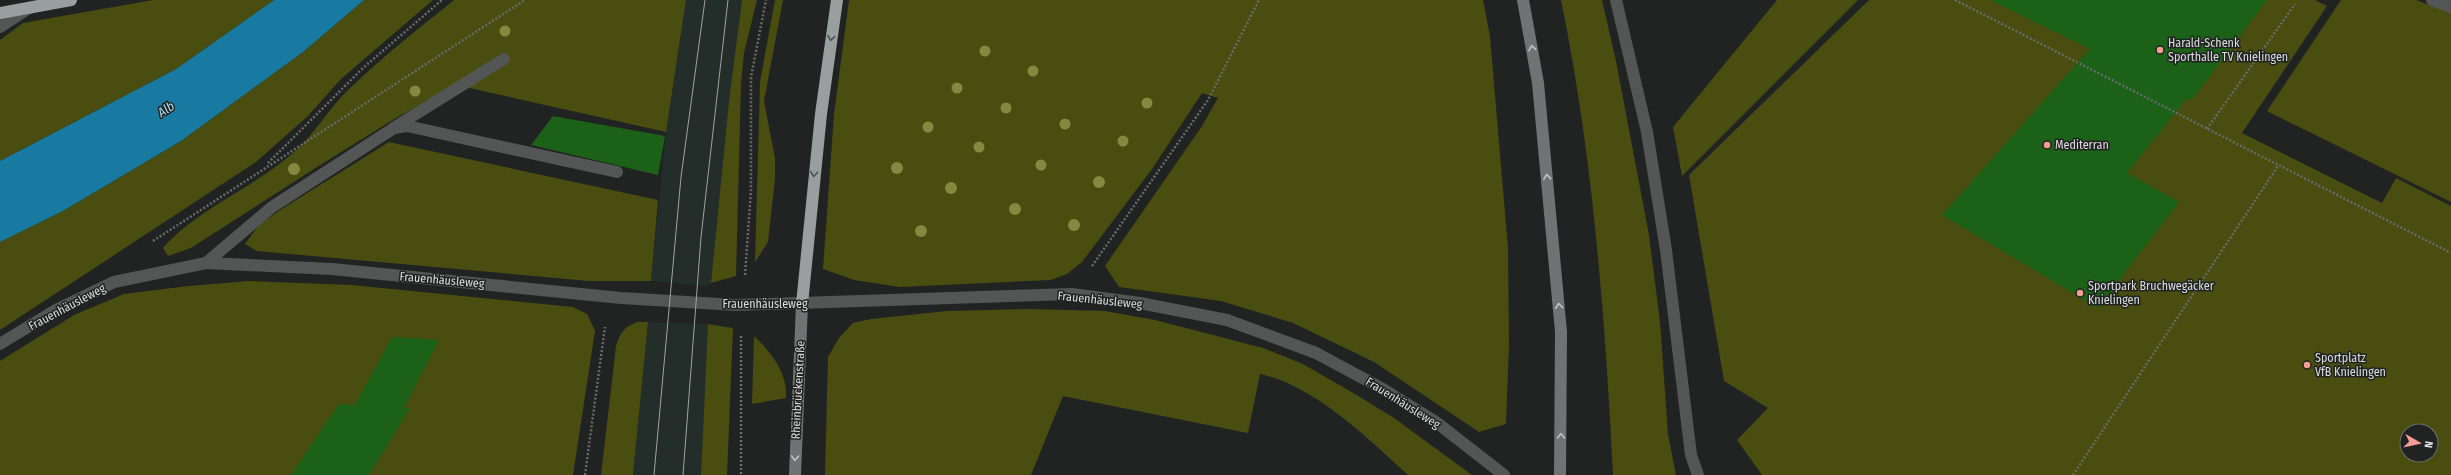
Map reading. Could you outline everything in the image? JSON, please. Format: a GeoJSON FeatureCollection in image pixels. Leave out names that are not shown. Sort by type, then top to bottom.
{"type":"FeatureCollection","features":[{"type":"Feature","properties":{"kind":"highway"},"geometry":{"type":"LineString","coordinates":[[0,13],[71,0]]}},
{"type":"Feature","properties":{"kind":"highway"},"geometry":{"type":"LineString","coordinates":[[802,304],[819,127],[837,0]]}},
{"type":"Feature","properties":{"kind":"main road"},"geometry":{"type":"LineString","coordinates":[[1523,0],[1538,83],[1561,332],[1560,475]]}},
{"type":"Feature","properties":{"kind":"main road","name":"Rheinbrückenstraße"},"geometry":{"type":"LineString","coordinates":[[795,475],[802,304]]}},
{"type":"Feature","properties":{"kind":"street"},"geometry":{"type":"LineString","coordinates":[[0,27],[40,0]]}},
{"type":"Feature","properties":{"kind":"street"},"geometry":{"type":"LineString","coordinates":[[1616,0],[1647,132],[1666,250],[1691,456],[1698,475]]}},
{"type":"Feature","properties":{"kind":"street"},"geometry":{"type":"LineString","coordinates":[[2432,0],[2451,7]]}},
{"type":"Feature","properties":{"kind":"street"},"geometry":{"type":"LineString","coordinates":[[206,263],[235,235],[279,200],[504,60]]}},
{"type":"Feature","properties":{"kind":"street"},"geometry":{"type":"LineString","coordinates":[[394,128],[407,126],[617,172]]}},
{"type":"Feature","properties":{"kind":"street","name":"Frauenhäusleweg"},"geometry":{"type":"LineString","coordinates":[[0,344],[54,311],[114,282],[206,263],[332,270],[608,297],[743,305],[1072,294],[1140,303],[1227,320],[1316,353],[1383,389],[1436,422],[1504,475]]}},
{"type":"Feature","properties":{"kind":"path"},"geometry":{"type":"LineString","coordinates":[[442,0],[363,68],[274,159],[253,175],[525,0]]}},
{"type":"Feature","properties":{"kind":"path"},"geometry":{"type":"LineString","coordinates":[[741,475],[743,305],[751,190],[751,77],[766,0]]}},
{"type":"Feature","properties":{"kind":"path"},"geometry":{"type":"LineString","coordinates":[[1072,294],[1208,100],[1259,0]]}},
{"type":"Feature","properties":{"kind":"path"},"geometry":{"type":"LineString","coordinates":[[1955,0],[2451,253]]}},
{"type":"Feature","properties":{"kind":"path"},"geometry":{"type":"LineString","coordinates":[[2207,129],[2295,4]]}},
{"type":"Feature","properties":{"kind":"path"},"geometry":{"type":"LineString","coordinates":[[2073,475],[2278,166]]}},
{"type":"Feature","properties":{"kind":"path"},"geometry":{"type":"LineString","coordinates":[[585,475],[608,297]]}},
{"type":"Feature","properties":{"kind":"shaded area"},"geometry":{"type":"Polygon","coordinates":[[[686,0],[742,0],[729,101],[711,283],[706,286],[651,281],[666,132],[686,0]]]}},
{"type":"Feature","properties":{"kind":"shaded area"},"geometry":{"type":"Polygon","coordinates":[[[648,322],[708,324],[701,475],[633,475],[648,322]]]}},
{"type":"Feature","properties":{"kind":"green space"},"geometry":{"type":"Polygon","coordinates":[[[153,0],[274,0],[176,69],[0,161],[0,40],[23,23],[153,0]]]}},
{"type":"Feature","properties":{"kind":"green space"},"geometry":{"type":"Polygon","coordinates":[[[364,0],[433,0],[341,79],[308,116],[256,162],[0,330],[0,242],[63,211],[181,141],[303,52],[364,0]]]}},
{"type":"Feature","properties":{"kind":"green space"},"geometry":{"type":"Polygon","coordinates":[[[454,0],[686,0],[666,132],[456,85],[396,118],[191,248],[168,256],[163,248],[177,234],[209,210],[262,177],[294,152],[302,145],[348,90],[387,55],[454,0]]]}},
{"type":"Feature","properties":{"kind":"green space"},"geometry":{"type":"Polygon","coordinates":[[[742,0],[757,0],[744,53],[741,84],[736,276],[711,283],[729,101],[742,0]]]}},
{"type":"Feature","properties":{"kind":"green space"},"geometry":{"type":"Polygon","coordinates":[[[775,0],[783,0],[764,101],[775,158],[775,179],[768,242],[755,262],[760,82],[775,0]]]}},
{"type":"Feature","properties":{"kind":"green space"},"geometry":{"type":"Polygon","coordinates":[[[849,0],[1483,0],[1490,36],[1508,248],[1509,345],[1506,424],[1479,432],[1374,362],[1293,323],[1221,301],[1119,287],[1105,266],[1202,126],[1218,98],[1202,93],[1152,169],[1082,262],[1067,274],[1051,280],[900,287],[854,280],[823,269],[834,114],[849,0]]]}},
{"type":"Feature","properties":{"kind":"green space"},"geometry":{"type":"Polygon","coordinates":[[[1561,0],[1602,0],[1616,61],[1649,235],[1660,322],[1668,434],[1676,475],[1613,475],[1606,356],[1596,236],[1582,118],[1561,0]]]}},
{"type":"Feature","properties":{"kind":"green space"},"geometry":{"type":"Polygon","coordinates":[[[1777,0],[1858,0],[1682,176],[1673,127],[1777,0]]]}},
{"type":"Feature","properties":{"kind":"green space","name":"Sportpark Bruchwegäcker Knielingen"},"geometry":{"type":"Polygon","coordinates":[[[1869,0],[2315,0],[2327,6],[2242,133],[2382,203],[2396,178],[2451,206],[2451,475],[1762,475],[1737,440],[1768,408],[1724,381],[1689,175],[1869,0]]]}},
{"type":"Feature","properties":{"kind":"green space"},"geometry":{"type":"Polygon","coordinates":[[[2341,0],[2416,0],[2451,13],[2451,202],[2267,111],[2341,0]]]}},
{"type":"Feature","properties":{"kind":"green space"},"geometry":{"type":"Polygon","coordinates":[[[389,142],[658,200],[651,281],[589,281],[257,251],[245,244],[259,225],[280,210],[389,142]]]}},
{"type":"Feature","properties":{"kind":"green space"},"geometry":{"type":"Polygon","coordinates":[[[249,281],[352,285],[573,307],[587,314],[595,331],[573,475],[0,475],[0,361],[74,315],[124,294],[188,286],[249,281]]]}},
{"type":"Feature","properties":{"kind":"green space"},"geometry":{"type":"Polygon","coordinates":[[[1029,309],[1105,311],[1155,320],[1263,348],[1303,364],[1355,394],[1394,418],[1472,475],[1408,475],[1358,430],[1320,401],[1280,380],[1260,374],[1248,433],[1063,396],[1031,475],[825,475],[828,357],[839,338],[853,323],[871,319],[947,311],[1029,309]]]}},
{"type":"Feature","properties":{"kind":"green space"},"geometry":{"type":"Polygon","coordinates":[[[637,322],[648,322],[633,475],[601,475],[616,346],[623,331],[637,322]]]}},
{"type":"Feature","properties":{"kind":"green space"},"geometry":{"type":"Polygon","coordinates":[[[708,324],[733,328],[727,475],[701,475],[708,324]]]}},
{"type":"Feature","properties":{"kind":"green space"},"geometry":{"type":"Polygon","coordinates":[[[754,336],[772,356],[777,364],[784,380],[786,398],[752,404],[754,336]]]}},
{"type":"Feature","properties":{"kind":"water","name":"Alb"},"geometry":{"type":"Polygon","coordinates":[[[274,0],[364,0],[303,52],[181,141],[63,211],[0,242],[0,161],[176,69],[274,0]]]}},
{"type":"Feature","properties":{"kind":"building"},"geometry":{"type":"Polygon","coordinates":[[[1990,0],[2267,0],[2192,100],[2187,98],[2127,173],[2179,202],[2098,308],[1942,215],[2090,49],[1990,0]]]}},
{"type":"Feature","properties":{"kind":"building"},"geometry":{"type":"Polygon","coordinates":[[[553,116],[665,136],[658,175],[531,145],[553,116]]]}},
{"type":"Feature","properties":{"kind":"building"},"geometry":{"type":"Polygon","coordinates":[[[392,337],[439,340],[404,407],[410,408],[369,475],[291,475],[339,404],[355,405],[392,337]]]}},
{"type":"Feature","properties":{"kind":"tram line"},"geometry":{"type":"LineString","coordinates":[[654,475],[681,177],[705,0]]}},
{"type":"Feature","properties":{"kind":"tram line"},"geometry":{"type":"LineString","coordinates":[[683,475],[701,237],[728,0]]}},
{"type":"Feature","properties":{"kind":"place","name":"Harald-Schenk Sporthalle TV Knielingen"},"geometry":{"type":"Point","coordinates":[2160,50]}},
{"type":"Feature","properties":{"kind":"place","name":"Mediterran"},"geometry":{"type":"Point","coordinates":[2047,145]}},
{"type":"Feature","properties":{"kind":"place","name":"Sportpark Bruchwegäcker Knielingen"},"geometry":{"type":"Point","coordinates":[2080,293]}},
{"type":"Feature","properties":{"kind":"place","name":"Sportplatz VfB Knielingen"},"geometry":{"type":"Point","coordinates":[2307,365]}}]}
